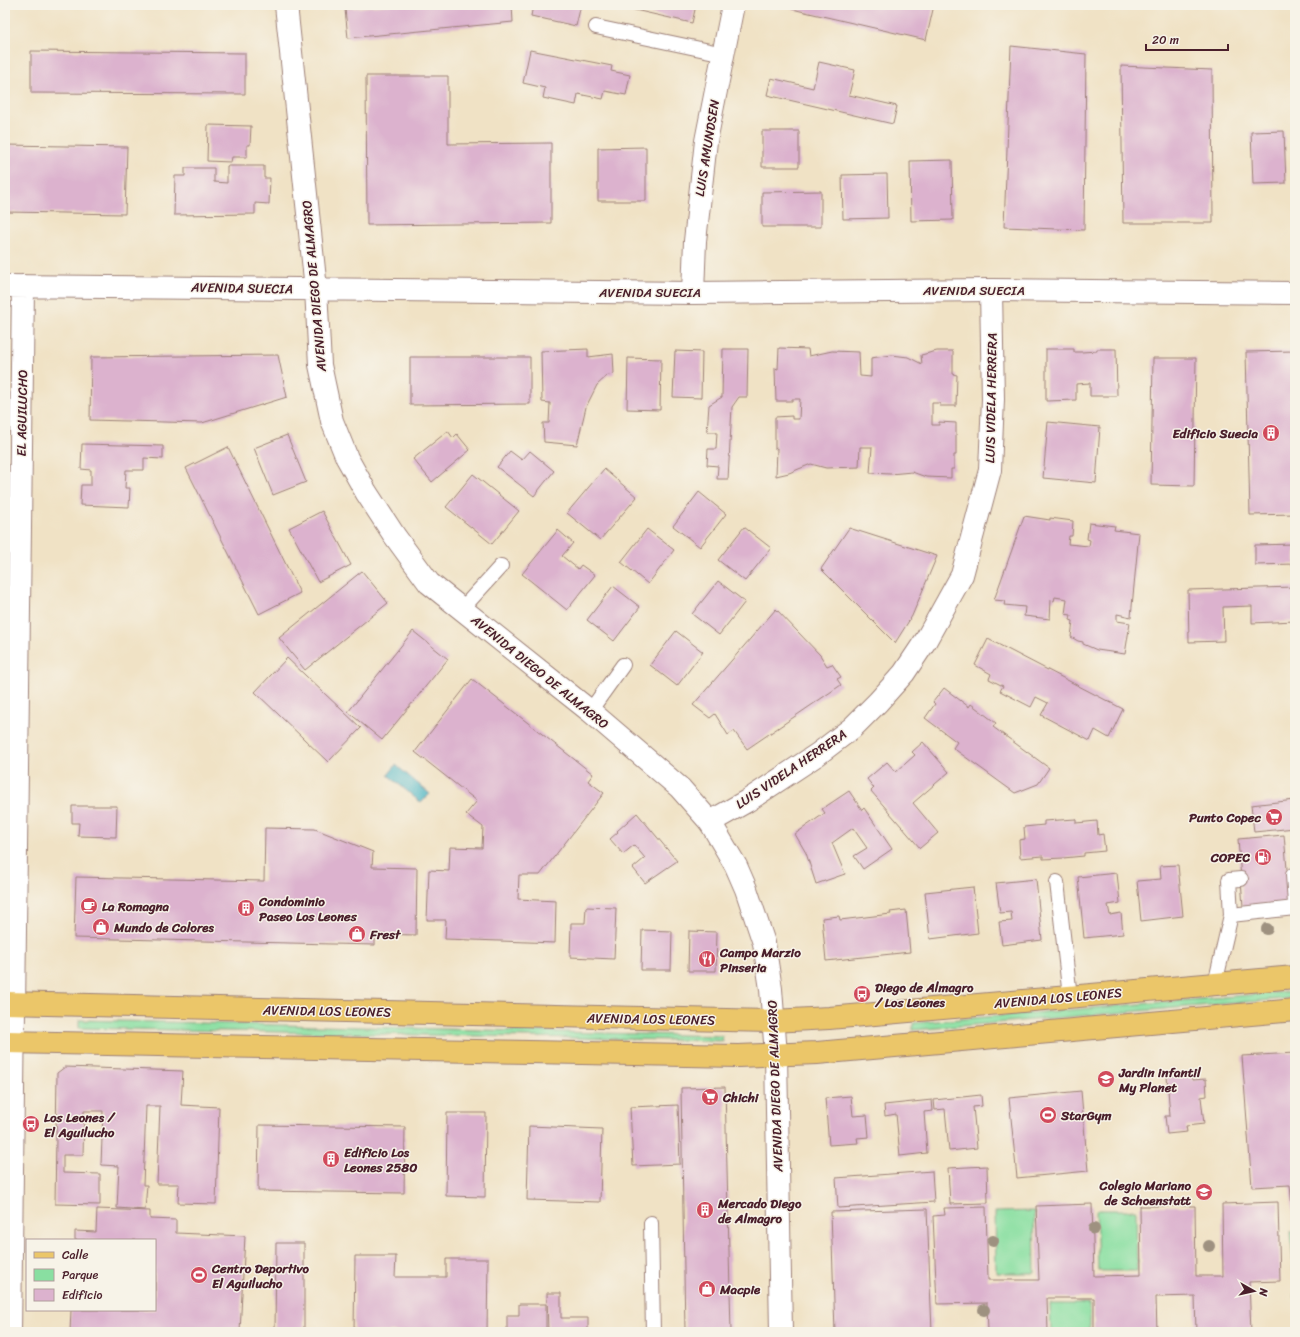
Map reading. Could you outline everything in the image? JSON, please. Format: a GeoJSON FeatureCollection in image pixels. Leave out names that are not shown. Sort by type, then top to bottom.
{"type":"FeatureCollection","features":[{"type":"Feature","properties":{"kind":"main road","name":"AVENIDA LOS LEONES"},"geometry":{"type":"LineString","coordinates":[[9,1003],[773,1022],[1295,977]]}},
{"type":"Feature","properties":{"kind":"main road"},"geometry":{"type":"LineString","coordinates":[[9,1042],[738,1056],[817,1053],[1295,1010]]}},
{"type":"Feature","properties":{"kind":"street","name":"AVENIDA DIEGO DE ALMAGRO"},"geometry":{"type":"LineString","coordinates":[[286,5],[316,289],[320,365],[332,421],[347,458],[366,492],[394,535],[429,583],[590,711],[680,788],[710,822],[736,866],[756,916],[764,943],[769,972],[776,1055],[781,1332]]}},
{"type":"Feature","properties":{"kind":"street","name":"LUIS AMUNDSEN"},"geometry":{"type":"LineString","coordinates":[[693,293],[695,241],[706,141],[733,5]]}},
{"type":"Feature","properties":{"kind":"street","name":"AVENIDA SUECIA"},"geometry":{"type":"LineString","coordinates":[[14,286],[693,293],[991,290],[1295,293]]}},
{"type":"Feature","properties":{"kind":"street","name":"EL AGUILUCHO"},"geometry":{"type":"LineString","coordinates":[[10,1332],[9,1003],[14,286]]}},
{"type":"Feature","properties":{"kind":"street","name":"LUIS VIDELA HERRERA"},"geometry":{"type":"LineString","coordinates":[[710,822],[747,801],[818,754],[852,728],[878,702],[904,672],[926,640],[962,575],[990,470],[993,399],[991,290]]}},
{"type":"Feature","properties":{"kind":"lane"},"geometry":{"type":"LineString","coordinates":[[596,27],[724,54]]}},
{"type":"Feature","properties":{"kind":"lane"},"geometry":{"type":"LineString","coordinates":[[462,610],[501,566]]}},
{"type":"Feature","properties":{"kind":"lane"},"geometry":{"type":"LineString","coordinates":[[590,711],[623,665]]}},
{"type":"Feature","properties":{"kind":"lane"},"geometry":{"type":"LineString","coordinates":[[1292,875],[1295,904]]}},
{"type":"Feature","properties":{"kind":"lane"},"geometry":{"type":"LineString","coordinates":[[1215,984],[1231,915],[1230,880],[1241,879]]}},
{"type":"Feature","properties":{"kind":"lane"},"geometry":{"type":"LineString","coordinates":[[1057,882],[1070,997]]}},
{"type":"Feature","properties":{"kind":"lane"},"geometry":{"type":"LineString","coordinates":[[1231,915],[1295,908]]}},
{"type":"Feature","properties":{"kind":"lane"},"geometry":{"type":"LineString","coordinates":[[651,1223],[653,1332]]}},
{"type":"Feature","properties":{"kind":"green space"},"geometry":{"type":"Polygon","coordinates":[[[1295,991],[1295,998],[913,1030],[913,1023],[1295,991]]]}},
{"type":"Feature","properties":{"kind":"green space"},"geometry":{"type":"Polygon","coordinates":[[[79,1020],[722,1036],[723,1041],[79,1028],[79,1020]]]}},
{"type":"Feature","properties":{"kind":"green space"},"geometry":{"type":"Polygon","coordinates":[[[1096,1210],[1136,1210],[1137,1271],[1098,1271],[1096,1210]]]}},
{"type":"Feature","properties":{"kind":"green space"},"geometry":{"type":"Polygon","coordinates":[[[1034,1211],[1035,1273],[996,1273],[995,1212],[1034,1211]]]}},
{"type":"Feature","properties":{"kind":"green space"},"geometry":{"type":"Polygon","coordinates":[[[1291,1231],[1295,1231],[1295,1298],[1291,1231]]]}},
{"type":"Feature","properties":{"kind":"green space"},"geometry":{"type":"Polygon","coordinates":[[[1050,1304],[1090,1304],[1090,1332],[1051,1332],[1050,1304]]]}},
{"type":"Feature","properties":{"kind":"water"},"geometry":{"type":"Polygon","coordinates":[[[396,765],[430,794],[421,803],[388,775],[396,765]]]}},
{"type":"Feature","properties":{"kind":"building"},"geometry":{"type":"Polygon","coordinates":[[[386,5],[512,5],[513,22],[348,38],[345,9],[386,5]]]}},
{"type":"Feature","properties":{"kind":"building"},"geometry":{"type":"Polygon","coordinates":[[[533,5],[581,5],[576,26],[531,16],[533,5]]]}},
{"type":"Feature","properties":{"kind":"building"},"geometry":{"type":"Polygon","coordinates":[[[613,5],[696,5],[692,23],[613,5]]]}},
{"type":"Feature","properties":{"kind":"building"},"geometry":{"type":"Polygon","coordinates":[[[793,5],[934,5],[926,40],[792,9],[793,5]]]}},
{"type":"Feature","properties":{"kind":"building"},"geometry":{"type":"Polygon","coordinates":[[[1011,46],[1086,54],[1084,230],[1004,227],[1011,46]]]}},
{"type":"Feature","properties":{"kind":"building"},"geometry":{"type":"Polygon","coordinates":[[[530,50],[612,66],[611,71],[630,75],[626,95],[605,91],[603,99],[578,94],[576,105],[543,98],[545,88],[523,83],[530,50]]]}},
{"type":"Feature","properties":{"kind":"building"},"geometry":{"type":"Polygon","coordinates":[[[31,51],[245,53],[245,94],[31,93],[31,51]]]}},
{"type":"Feature","properties":{"kind":"building"},"geometry":{"type":"Polygon","coordinates":[[[819,62],[855,70],[849,95],[897,106],[893,124],[767,95],[771,78],[813,88],[819,62]]]}},
{"type":"Feature","properties":{"kind":"building"},"geometry":{"type":"Polygon","coordinates":[[[1121,66],[1212,70],[1213,223],[1123,223],[1121,66]]]}},
{"type":"Feature","properties":{"kind":"building"},"geometry":{"type":"Polygon","coordinates":[[[366,76],[448,76],[448,144],[551,143],[551,223],[367,225],[366,76]]]}},
{"type":"Feature","properties":{"kind":"building"},"geometry":{"type":"Polygon","coordinates":[[[208,125],[251,126],[250,145],[247,145],[247,157],[232,157],[231,162],[207,161],[208,125]]]}},
{"type":"Feature","properties":{"kind":"building"},"geometry":{"type":"Polygon","coordinates":[[[762,131],[799,131],[799,167],[762,167],[762,131]]]}},
{"type":"Feature","properties":{"kind":"building"},"geometry":{"type":"Polygon","coordinates":[[[1284,131],[1286,183],[1253,184],[1251,132],[1284,131]]]}},
{"type":"Feature","properties":{"kind":"building"},"geometry":{"type":"Polygon","coordinates":[[[5,145],[127,147],[125,214],[5,212],[5,145]]]}},
{"type":"Feature","properties":{"kind":"building"},"geometry":{"type":"Polygon","coordinates":[[[646,147],[646,201],[598,201],[598,148],[646,147]]]}},
{"type":"Feature","properties":{"kind":"building"},"geometry":{"type":"Polygon","coordinates":[[[952,160],[953,220],[911,221],[910,161],[952,160]]]}},
{"type":"Feature","properties":{"kind":"building"},"geometry":{"type":"Polygon","coordinates":[[[227,166],[264,166],[264,178],[270,178],[269,204],[255,203],[255,214],[174,215],[175,176],[185,176],[185,168],[214,168],[214,182],[227,183],[227,166]]]}},
{"type":"Feature","properties":{"kind":"building"},"geometry":{"type":"Polygon","coordinates":[[[887,174],[888,218],[843,219],[842,175],[887,174]]]}},
{"type":"Feature","properties":{"kind":"building"},"geometry":{"type":"Polygon","coordinates":[[[821,191],[821,227],[762,227],[762,192],[821,191]]]}},
{"type":"Feature","properties":{"kind":"building"},"geometry":{"type":"Polygon","coordinates":[[[779,348],[808,349],[809,356],[832,351],[859,352],[860,376],[871,377],[871,358],[892,355],[908,357],[922,364],[921,355],[937,351],[953,351],[953,374],[957,375],[956,406],[940,406],[940,403],[932,403],[932,425],[939,425],[939,422],[956,423],[956,455],[954,455],[954,469],[951,469],[951,478],[926,477],[912,472],[890,474],[870,473],[872,447],[860,447],[859,467],[826,468],[811,464],[789,473],[776,476],[777,448],[775,449],[775,417],[792,416],[792,419],[799,419],[800,399],[792,399],[792,401],[776,401],[775,368],[778,369],[779,348]]]}},
{"type":"Feature","properties":{"kind":"building"},"geometry":{"type":"Polygon","coordinates":[[[588,349],[588,357],[613,354],[614,374],[608,375],[597,385],[586,407],[577,445],[544,442],[543,423],[549,423],[550,403],[542,402],[541,351],[588,349]]]}},
{"type":"Feature","properties":{"kind":"building"},"geometry":{"type":"Polygon","coordinates":[[[723,349],[748,349],[747,397],[739,397],[732,407],[728,479],[717,479],[718,466],[707,465],[708,449],[716,449],[717,432],[707,432],[709,405],[722,397],[723,349]]]}},
{"type":"Feature","properties":{"kind":"building"},"geometry":{"type":"Polygon","coordinates":[[[1046,349],[1074,349],[1074,352],[1082,352],[1097,351],[1097,349],[1116,349],[1117,396],[1090,396],[1090,383],[1076,384],[1076,400],[1046,401],[1046,349]]]}},
{"type":"Feature","properties":{"kind":"building"},"geometry":{"type":"Polygon","coordinates":[[[675,351],[702,352],[701,398],[673,397],[675,351]]]}},
{"type":"Feature","properties":{"kind":"building","name":"Edificio Suecia"},"geometry":{"type":"Polygon","coordinates":[[[1295,351],[1295,514],[1250,515],[1246,352],[1295,351]]]}},
{"type":"Feature","properties":{"kind":"building"},"geometry":{"type":"Polygon","coordinates":[[[278,355],[287,397],[202,423],[90,420],[91,357],[278,355]]]}},
{"type":"Feature","properties":{"kind":"building"},"geometry":{"type":"Polygon","coordinates":[[[410,357],[530,357],[530,404],[410,405],[410,357]]]}},
{"type":"Feature","properties":{"kind":"building"},"geometry":{"type":"Polygon","coordinates":[[[628,358],[661,359],[660,410],[627,409],[628,358]]]}},
{"type":"Feature","properties":{"kind":"building"},"geometry":{"type":"Polygon","coordinates":[[[1153,358],[1196,358],[1194,486],[1151,485],[1153,358]]]}},
{"type":"Feature","properties":{"kind":"building"},"geometry":{"type":"Polygon","coordinates":[[[1048,422],[1100,427],[1096,483],[1043,478],[1048,422]]]}},
{"type":"Feature","properties":{"kind":"building"},"geometry":{"type":"Polygon","coordinates":[[[448,431],[453,438],[457,434],[470,450],[432,482],[413,459],[448,431]]]}},
{"type":"Feature","properties":{"kind":"building"},"geometry":{"type":"Polygon","coordinates":[[[287,435],[306,482],[273,495],[254,448],[287,435]]]}},
{"type":"Feature","properties":{"kind":"building"},"geometry":{"type":"Polygon","coordinates":[[[82,444],[163,446],[163,459],[144,458],[144,470],[126,470],[125,488],[130,488],[129,507],[80,505],[81,485],[91,485],[91,470],[81,469],[82,444]]]}},
{"type":"Feature","properties":{"kind":"building"},"geometry":{"type":"Polygon","coordinates":[[[228,447],[300,593],[259,614],[186,468],[228,447]]]}},
{"type":"Feature","properties":{"kind":"building"},"geometry":{"type":"Polygon","coordinates":[[[510,451],[522,460],[530,451],[554,471],[534,496],[497,467],[510,451]]]}},
{"type":"Feature","properties":{"kind":"building"},"geometry":{"type":"Polygon","coordinates":[[[604,469],[637,497],[600,540],[567,513],[604,469]]]}},
{"type":"Feature","properties":{"kind":"building"},"geometry":{"type":"Polygon","coordinates":[[[473,474],[519,511],[492,544],[446,507],[473,474]]]}},
{"type":"Feature","properties":{"kind":"building"},"geometry":{"type":"Polygon","coordinates":[[[699,492],[726,514],[700,547],[673,526],[699,492]]]}},
{"type":"Feature","properties":{"kind":"building"},"geometry":{"type":"Polygon","coordinates":[[[322,511],[351,565],[318,582],[289,528],[322,511]]]}},
{"type":"Feature","properties":{"kind":"building"},"geometry":{"type":"Polygon","coordinates":[[[1024,516],[1050,520],[1050,518],[1073,521],[1072,536],[1069,536],[1068,544],[1089,546],[1090,540],[1087,539],[1089,523],[1115,526],[1114,530],[1139,533],[1131,617],[1117,614],[1117,621],[1130,623],[1125,654],[1097,650],[1071,637],[1073,621],[1070,620],[1071,615],[1065,614],[1067,599],[1055,597],[1054,601],[1051,600],[1050,619],[1024,616],[1025,607],[1004,605],[1005,601],[994,600],[1024,516]]]}},
{"type":"Feature","properties":{"kind":"building"},"geometry":{"type":"Polygon","coordinates":[[[744,527],[771,548],[745,581],[718,560],[744,527]]]}},
{"type":"Feature","properties":{"kind":"building"},"geometry":{"type":"Polygon","coordinates":[[[849,528],[937,556],[912,616],[895,643],[821,569],[849,528]]]}},
{"type":"Feature","properties":{"kind":"building"},"geometry":{"type":"Polygon","coordinates":[[[647,529],[674,550],[648,584],[621,562],[647,529]]]}},
{"type":"Feature","properties":{"kind":"building"},"geometry":{"type":"Polygon","coordinates":[[[558,530],[573,543],[562,556],[578,569],[581,565],[595,575],[567,610],[522,574],[558,530]]]}},
{"type":"Feature","properties":{"kind":"building"},"geometry":{"type":"Polygon","coordinates":[[[1295,544],[1295,564],[1255,565],[1255,545],[1295,544]]]}},
{"type":"Feature","properties":{"kind":"building"},"geometry":{"type":"Polygon","coordinates":[[[362,571],[388,603],[305,670],[279,638],[362,571]]]}},
{"type":"Feature","properties":{"kind":"building"},"geometry":{"type":"Polygon","coordinates":[[[718,581],[745,602],[719,635],[692,614],[718,581]]]}},
{"type":"Feature","properties":{"kind":"building"},"geometry":{"type":"Polygon","coordinates":[[[613,586],[640,607],[614,641],[587,620],[613,586]]]}},
{"type":"Feature","properties":{"kind":"building"},"geometry":{"type":"Polygon","coordinates":[[[1295,587],[1295,621],[1252,623],[1252,606],[1223,607],[1224,641],[1189,642],[1188,590],[1295,587]]]}},
{"type":"Feature","properties":{"kind":"building"},"geometry":{"type":"Polygon","coordinates":[[[776,609],[820,655],[827,666],[832,664],[841,677],[837,679],[841,685],[747,749],[734,731],[728,735],[715,714],[710,718],[693,705],[776,609]]]}},
{"type":"Feature","properties":{"kind":"building"},"geometry":{"type":"Polygon","coordinates":[[[413,631],[448,659],[382,740],[348,712],[413,631]]]}},
{"type":"Feature","properties":{"kind":"building"},"geometry":{"type":"Polygon","coordinates":[[[676,631],[703,652],[677,686],[650,665],[676,631]]]}},
{"type":"Feature","properties":{"kind":"building"},"geometry":{"type":"Polygon","coordinates":[[[988,639],[1123,709],[1109,738],[1095,730],[1090,741],[1041,715],[1048,703],[1036,697],[1031,707],[1000,691],[1003,686],[989,679],[991,674],[975,665],[988,639]]]}},
{"type":"Feature","properties":{"kind":"building"},"geometry":{"type":"Polygon","coordinates":[[[287,658],[361,728],[328,762],[255,692],[287,658]]]}},
{"type":"Feature","properties":{"kind":"building"},"geometry":{"type":"Polygon","coordinates":[[[472,679],[593,774],[588,781],[604,793],[540,875],[519,875],[518,899],[556,901],[555,943],[445,939],[446,920],[427,920],[429,870],[449,871],[450,847],[482,848],[483,827],[466,814],[477,801],[415,752],[472,679]]]}},
{"type":"Feature","properties":{"kind":"building"},"geometry":{"type":"Polygon","coordinates":[[[944,688],[969,707],[971,704],[996,723],[993,727],[1049,768],[1038,784],[1015,793],[953,748],[957,742],[925,718],[935,704],[933,702],[944,688]]]}},
{"type":"Feature","properties":{"kind":"building"},"geometry":{"type":"Polygon","coordinates":[[[923,742],[949,772],[913,803],[938,833],[920,848],[871,791],[874,788],[867,779],[887,762],[896,772],[915,755],[912,752],[923,742]]]}},
{"type":"Feature","properties":{"kind":"building"},"geometry":{"type":"Polygon","coordinates":[[[849,791],[862,810],[864,808],[892,849],[863,869],[854,856],[867,848],[853,828],[832,843],[845,874],[816,884],[806,853],[795,834],[825,813],[822,809],[849,791]]]}},
{"type":"Feature","properties":{"kind":"building","name":"Punto Copec"},"geometry":{"type":"Polygon","coordinates":[[[1295,800],[1295,828],[1254,832],[1251,805],[1295,800]]]}},
{"type":"Feature","properties":{"kind":"building"},"geometry":{"type":"Polygon","coordinates":[[[72,806],[117,806],[116,837],[78,836],[79,823],[72,823],[72,806]]]}},
{"type":"Feature","properties":{"kind":"building"},"geometry":{"type":"Polygon","coordinates":[[[637,813],[677,861],[645,883],[633,868],[645,858],[634,845],[623,854],[610,839],[637,813]]]}},
{"type":"Feature","properties":{"kind":"building"},"geometry":{"type":"Polygon","coordinates":[[[1076,819],[1076,823],[1097,821],[1098,835],[1103,834],[1105,851],[1084,853],[1084,856],[1063,858],[1043,859],[1043,856],[1020,858],[1019,840],[1025,839],[1024,827],[1044,825],[1044,821],[1076,819]]]}},
{"type":"Feature","properties":{"kind":"building","name":"Condominio Paseo Los Leones"},"geometry":{"type":"Polygon","coordinates":[[[265,828],[315,829],[373,852],[372,867],[417,868],[416,935],[375,934],[375,945],[74,938],[76,877],[264,881],[265,828]]]}},
{"type":"Feature","properties":{"kind":"building","name":"COPEC"},"geometry":{"type":"Polygon","coordinates":[[[1284,835],[1290,903],[1243,907],[1238,839],[1284,835]]]}},
{"type":"Feature","properties":{"kind":"building"},"geometry":{"type":"Polygon","coordinates":[[[1178,865],[1183,916],[1141,921],[1137,881],[1161,879],[1160,866],[1178,865]]]}},
{"type":"Feature","properties":{"kind":"building"},"geometry":{"type":"Polygon","coordinates":[[[1117,873],[1120,903],[1108,905],[1110,915],[1121,913],[1123,934],[1084,938],[1078,877],[1117,873]]]}},
{"type":"Feature","properties":{"kind":"building"},"geometry":{"type":"Polygon","coordinates":[[[1036,879],[1042,940],[1002,945],[999,922],[1012,921],[1011,912],[1000,913],[996,883],[1036,879]]]}},
{"type":"Feature","properties":{"kind":"building"},"geometry":{"type":"Polygon","coordinates":[[[973,887],[978,933],[930,939],[925,892],[973,887]]]}},
{"type":"Feature","properties":{"kind":"building"},"geometry":{"type":"Polygon","coordinates":[[[586,907],[616,908],[614,959],[570,957],[571,923],[585,923],[586,907]]]}},
{"type":"Feature","properties":{"kind":"building"},"geometry":{"type":"Polygon","coordinates":[[[906,910],[910,952],[826,961],[822,918],[839,916],[840,920],[891,914],[890,912],[906,910]]]}},
{"type":"Feature","properties":{"kind":"building"},"geometry":{"type":"Polygon","coordinates":[[[642,930],[672,931],[671,970],[641,970],[642,930]]]}},
{"type":"Feature","properties":{"kind":"building"},"geometry":{"type":"Polygon","coordinates":[[[689,931],[717,932],[716,971],[688,971],[689,931]]]}},
{"type":"Feature","properties":{"kind":"building"},"geometry":{"type":"Polygon","coordinates":[[[1295,1053],[1294,1229],[1290,1185],[1252,1187],[1242,1056],[1295,1053]]]}},
{"type":"Feature","properties":{"kind":"building"},"geometry":{"type":"Polygon","coordinates":[[[65,1067],[183,1071],[181,1105],[219,1107],[216,1204],[178,1203],[179,1184],[157,1184],[160,1106],[146,1106],[143,1185],[147,1185],[145,1210],[117,1208],[119,1166],[101,1165],[103,1111],[84,1111],[83,1155],[63,1155],[63,1173],[100,1174],[100,1205],[55,1204],[57,1073],[65,1067]]]}},
{"type":"Feature","properties":{"kind":"building"},"geometry":{"type":"Polygon","coordinates":[[[1191,1074],[1192,1080],[1206,1079],[1207,1096],[1201,1097],[1204,1124],[1186,1126],[1187,1132],[1167,1134],[1165,1116],[1170,1116],[1167,1076],[1191,1074]]]}},
{"type":"Feature","properties":{"kind":"building","name":"Mercado Diego de Almagro"},"geometry":{"type":"Polygon","coordinates":[[[725,1087],[731,1332],[685,1332],[681,1088],[725,1087]]]}},
{"type":"Feature","properties":{"kind":"building"},"geometry":{"type":"Polygon","coordinates":[[[1081,1091],[1088,1171],[1017,1178],[1009,1098],[1081,1091]]]}},
{"type":"Feature","properties":{"kind":"building"},"geometry":{"type":"Polygon","coordinates":[[[981,1095],[982,1106],[973,1107],[977,1148],[949,1151],[945,1109],[935,1110],[934,1100],[981,1095]]]}},
{"type":"Feature","properties":{"kind":"building"},"geometry":{"type":"Polygon","coordinates":[[[851,1096],[853,1116],[867,1115],[869,1137],[857,1138],[858,1143],[829,1145],[825,1098],[851,1096]]]}},
{"type":"Feature","properties":{"kind":"building"},"geometry":{"type":"Polygon","coordinates":[[[932,1100],[933,1111],[924,1112],[927,1153],[900,1156],[896,1114],[885,1116],[884,1105],[932,1100]]]}},
{"type":"Feature","properties":{"kind":"building"},"geometry":{"type":"Polygon","coordinates":[[[678,1105],[680,1164],[633,1166],[630,1107],[678,1105]]]}},
{"type":"Feature","properties":{"kind":"building"},"geometry":{"type":"Polygon","coordinates":[[[447,1113],[486,1113],[485,1197],[446,1196],[447,1113]]]}},
{"type":"Feature","properties":{"kind":"building","name":"Edificio Los Leones 2580"},"geometry":{"type":"Polygon","coordinates":[[[259,1125],[405,1127],[404,1193],[258,1191],[259,1125]]]}},
{"type":"Feature","properties":{"kind":"building"},"geometry":{"type":"Polygon","coordinates":[[[529,1126],[602,1129],[600,1202],[527,1200],[529,1126]]]}},
{"type":"Feature","properties":{"kind":"building"},"geometry":{"type":"Polygon","coordinates":[[[987,1166],[988,1203],[950,1204],[948,1168],[987,1166]]]}},
{"type":"Feature","properties":{"kind":"building"},"geometry":{"type":"Polygon","coordinates":[[[932,1171],[934,1202],[838,1208],[836,1178],[932,1171]]]}},
{"type":"Feature","properties":{"kind":"building"},"geometry":{"type":"Polygon","coordinates":[[[1278,1202],[1280,1281],[1249,1282],[1251,1332],[1196,1332],[1195,1296],[1156,1297],[1157,1332],[1094,1332],[1094,1298],[1047,1298],[1048,1332],[988,1332],[987,1303],[937,1304],[933,1216],[945,1215],[944,1208],[986,1207],[988,1280],[1039,1280],[1036,1206],[1092,1204],[1094,1276],[1141,1275],[1140,1206],[1195,1206],[1196,1276],[1223,1276],[1222,1204],[1278,1202]]]}},
{"type":"Feature","properties":{"kind":"building","name":"Centro Deportivo El Aguilucho"},"geometry":{"type":"Polygon","coordinates":[[[97,1209],[150,1211],[150,1219],[176,1220],[176,1233],[245,1236],[240,1332],[70,1332],[71,1311],[156,1311],[156,1239],[75,1239],[75,1231],[96,1232],[97,1209]]]}},
{"type":"Feature","properties":{"kind":"building"},"geometry":{"type":"Polygon","coordinates":[[[927,1209],[932,1332],[835,1332],[831,1212],[927,1209]]]}},
{"type":"Feature","properties":{"kind":"building"},"geometry":{"type":"Polygon","coordinates":[[[276,1243],[304,1243],[304,1332],[275,1332],[276,1243]]]}},
{"type":"Feature","properties":{"kind":"building"},"geometry":{"type":"Polygon","coordinates":[[[355,1256],[396,1256],[395,1277],[446,1277],[446,1259],[488,1259],[487,1332],[354,1332],[355,1256]]]}},
{"type":"Feature","properties":{"kind":"building"},"geometry":{"type":"Polygon","coordinates":[[[547,1293],[561,1293],[561,1318],[588,1318],[588,1332],[548,1332],[547,1293]]]}},
{"type":"Feature","properties":{"kind":"building"},"geometry":{"type":"Polygon","coordinates":[[[519,1304],[546,1304],[546,1332],[507,1332],[507,1315],[519,1315],[519,1304]]]}},
{"type":"Feature","properties":{"kind":"place","name":"Edificio Suecia"},"geometry":{"type":"Point","coordinates":[1271,433]}},
{"type":"Feature","properties":{"kind":"place","name":"Punto Copec"},"geometry":{"type":"Point","coordinates":[1274,817]}},
{"type":"Feature","properties":{"kind":"place","name":"COPEC"},"geometry":{"type":"Point","coordinates":[1263,857]}},
{"type":"Feature","properties":{"kind":"place","name":"La Romagna"},"geometry":{"type":"Point","coordinates":[89,906]}},
{"type":"Feature","properties":{"kind":"place","name":"Condominio Paseo Los Leones"},"geometry":{"type":"Point","coordinates":[246,908]}},
{"type":"Feature","properties":{"kind":"place","name":"Mundo de Colores"},"geometry":{"type":"Point","coordinates":[101,927]}},
{"type":"Feature","properties":{"kind":"place","name":"Frest"},"geometry":{"type":"Point","coordinates":[357,934]}},
{"type":"Feature","properties":{"kind":"place","name":"Campo Marzio Pinseria"},"geometry":{"type":"Point","coordinates":[707,959]}},
{"type":"Feature","properties":{"kind":"place","name":"Diego de Almagro / Los Leones"},"geometry":{"type":"Point","coordinates":[862,994]}},
{"type":"Feature","properties":{"kind":"place","name":"Jardin infantil My Planet"},"geometry":{"type":"Point","coordinates":[1106,1079]}},
{"type":"Feature","properties":{"kind":"place","name":"Chichi"},"geometry":{"type":"Point","coordinates":[710,1097]}},
{"type":"Feature","properties":{"kind":"place","name":"StarGym"},"geometry":{"type":"Point","coordinates":[1048,1115]}},
{"type":"Feature","properties":{"kind":"place","name":"Los Leones / El Aguilucho"},"geometry":{"type":"Point","coordinates":[31,1124]}},
{"type":"Feature","properties":{"kind":"place","name":"Edificio Los Leones 2580"},"geometry":{"type":"Point","coordinates":[331,1159]}},
{"type":"Feature","properties":{"kind":"place","name":"Colegio Mariano de Schoenstatt"},"geometry":{"type":"Point","coordinates":[1204,1192]}},
{"type":"Feature","properties":{"kind":"place","name":"Mercado Diego de Almagro"},"geometry":{"type":"Point","coordinates":[705,1210]}},
{"type":"Feature","properties":{"kind":"place","name":"Centro Deportivo El Aguilucho"},"geometry":{"type":"Point","coordinates":[199,1275]}},
{"type":"Feature","properties":{"kind":"place","name":"Macpie"},"geometry":{"type":"Point","coordinates":[707,1289]}}]}
